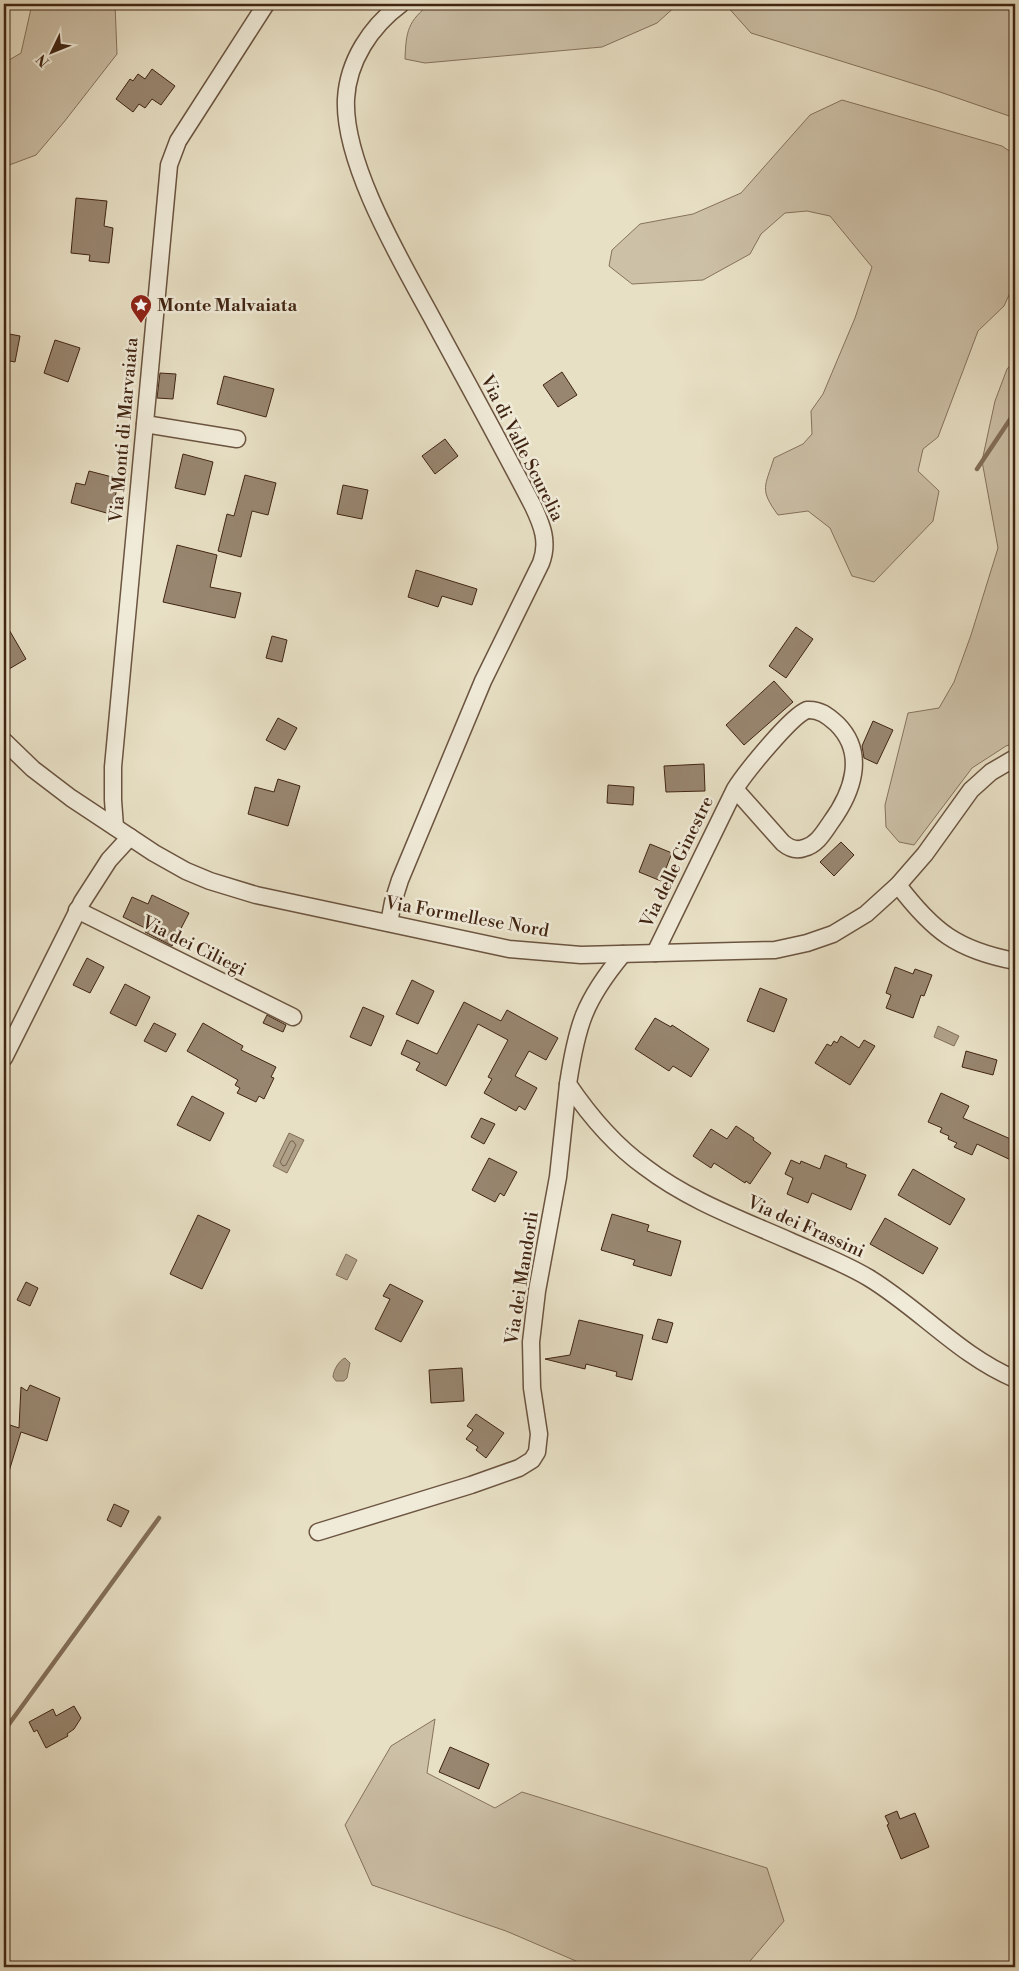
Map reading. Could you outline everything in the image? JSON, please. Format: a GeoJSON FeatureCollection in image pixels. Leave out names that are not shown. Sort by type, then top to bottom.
{"type":"FeatureCollection","features":[{"type":"Feature","properties":{"kind":"street","name":"Via Monti di Marvaiata"},"geometry":{"type":"LineString","coordinates":[[115,828],[113,800],[114,767],[170,159],[178,141],[266,4]]}},
{"type":"Feature","properties":{"kind":"street","name":"Via di Valle Scurelia"},"geometry":{"type":"LineString","coordinates":[[389,923],[394,896],[404,871],[483,681],[542,563],[545,542],[542,525],[533,506],[395,248],[367,189],[354,153],[346,109],[350,75],[360,51],[374,29],[401,4]]}},
{"type":"Feature","properties":{"kind":"street"},"geometry":{"type":"LineString","coordinates":[[145,424],[237,439]]}},
{"type":"Feature","properties":{"kind":"street","name":"Via delle Ginestre"},"geometry":{"type":"LineString","coordinates":[[654,953],[735,789],[746,772],[793,720],[807,710],[818,711],[832,719],[844,734],[851,750],[854,768],[846,799],[824,833],[814,843],[804,849],[790,848],[783,843],[735,789]]}},
{"type":"Feature","properties":{"kind":"street","name":"Via Formellese Nord"},"geometry":{"type":"LineString","coordinates":[[4,741],[44,778],[115,828],[186,871],[222,886],[256,895],[519,950],[576,954],[761,951],[785,949],[834,934],[858,920],[898,885],[925,854],[971,790],[990,772],[1015,758]]}},
{"type":"Feature","properties":{"kind":"street"},"geometry":{"type":"LineString","coordinates":[[4,1058],[77,910],[103,868],[130,837]]}},
{"type":"Feature","properties":{"kind":"street"},"geometry":{"type":"LineString","coordinates":[[898,885],[930,923],[952,940],[985,955],[1015,961]]}},
{"type":"Feature","properties":{"kind":"street","name":"Via dei Ciliegi"},"geometry":{"type":"LineString","coordinates":[[77,910],[293,1017]]}},
{"type":"Feature","properties":{"kind":"street","name":"Via dei Mandorli"},"geometry":{"type":"LineString","coordinates":[[318,1532],[471,1485],[519,1468],[532,1460],[537,1452],[539,1434],[532,1388],[531,1342],[537,1292],[558,1177],[568,1084],[576,1036],[584,1012],[599,984],[623,954]]}},
{"type":"Feature","properties":{"kind":"street","name":"Via dei Frassini"},"geometry":{"type":"LineString","coordinates":[[568,1084],[584,1108],[631,1157],[667,1182],[711,1206],[841,1263],[866,1276],[900,1299],[979,1360],[1015,1379]]}},
{"type":"Feature","properties":{"kind":"shaded area"},"geometry":{"type":"Polygon","coordinates":[[[32,4],[115,4],[117,54],[36,155],[4,167],[4,63],[21,53],[32,4]]]}},
{"type":"Feature","properties":{"kind":"shaded area"},"geometry":{"type":"Polygon","coordinates":[[[430,4],[678,4],[657,23],[602,47],[425,63],[405,59],[406,41],[410,27],[417,16],[430,4]]]}},
{"type":"Feature","properties":{"kind":"shaded area"},"geometry":{"type":"Polygon","coordinates":[[[725,4],[1015,4],[1015,118],[937,91],[751,33],[725,4]]]}},
{"type":"Feature","properties":{"kind":"shaded area"},"geometry":{"type":"Polygon","coordinates":[[[842,100],[1002,146],[1015,155],[1015,282],[1004,306],[978,331],[938,437],[923,449],[918,471],[939,491],[933,521],[874,582],[852,576],[830,528],[808,511],[778,515],[766,493],[766,482],[774,458],[803,444],[812,434],[811,411],[823,394],[855,318],[872,267],[830,216],[807,211],[785,213],[761,234],[750,254],[703,280],[632,284],[609,266],[612,250],[640,224],[693,214],[741,193],[810,115],[842,100]]]}},
{"type":"Feature","properties":{"kind":"shaded area"},"geometry":{"type":"Polygon","coordinates":[[[1015,360],[1015,743],[1006,746],[972,768],[914,845],[899,842],[886,827],[885,805],[908,713],[939,708],[954,682],[998,548],[982,461],[995,401],[1007,369],[1015,360]]]}},
{"type":"Feature","properties":{"kind":"shaded area"},"geometry":{"type":"Polygon","coordinates":[[[435,1719],[427,1773],[495,1808],[522,1792],[767,1868],[784,1921],[745,1967],[590,1967],[506,1931],[372,1885],[345,1825],[391,1746],[435,1719]]]}},
{"type":"Feature","properties":{"kind":"water"},"geometry":{"type":"Polygon","coordinates":[[[938,1026],[959,1036],[954,1046],[934,1037],[938,1026]]]}},
{"type":"Feature","properties":{"kind":"water"},"geometry":{"type":"Polygon","coordinates":[[[289,1133],[304,1140],[287,1173],[273,1166],[289,1133]]]}},
{"type":"Feature","properties":{"kind":"water"},"geometry":{"type":"Polygon","coordinates":[[[346,1254],[357,1260],[347,1280],[336,1275],[346,1254]]]}},
{"type":"Feature","properties":{"kind":"water"},"geometry":{"type":"Polygon","coordinates":[[[345,1358],[350,1363],[347,1378],[344,1381],[336,1381],[333,1377],[334,1372],[339,1363],[345,1358]]]}},
{"type":"Feature","properties":{"kind":"building"},"geometry":{"type":"Polygon","coordinates":[[[152,69],[175,86],[161,105],[152,99],[145,108],[139,104],[133,112],[116,99],[130,79],[133,81],[138,74],[145,79],[152,69]]]}},
{"type":"Feature","properties":{"kind":"building"},"geometry":{"type":"Polygon","coordinates":[[[76,198],[107,201],[104,226],[113,228],[109,263],[89,261],[90,255],[71,253],[76,198]]]}},
{"type":"Feature","properties":{"kind":"building"},"geometry":{"type":"Polygon","coordinates":[[[4,333],[20,336],[15,362],[4,360],[4,333]]]}},
{"type":"Feature","properties":{"kind":"building"},"geometry":{"type":"Polygon","coordinates":[[[55,340],[80,348],[68,382],[44,373],[55,340]]]}},
{"type":"Feature","properties":{"kind":"building"},"geometry":{"type":"Polygon","coordinates":[[[562,372],[577,395],[558,407],[543,385],[562,372]]]}},
{"type":"Feature","properties":{"kind":"building"},"geometry":{"type":"Polygon","coordinates":[[[160,373],[176,374],[173,399],[157,398],[160,373]]]}},
{"type":"Feature","properties":{"kind":"building"},"geometry":{"type":"Polygon","coordinates":[[[224,376],[274,389],[266,417],[217,404],[224,376]]]}},
{"type":"Feature","properties":{"kind":"building"},"geometry":{"type":"Polygon","coordinates":[[[445,439],[458,456],[435,474],[422,456],[445,439]]]}},
{"type":"Feature","properties":{"kind":"building"},"geometry":{"type":"Polygon","coordinates":[[[183,454],[213,462],[205,495],[175,488],[183,454]]]}},
{"type":"Feature","properties":{"kind":"building"},"geometry":{"type":"Polygon","coordinates":[[[89,471],[120,479],[110,514],[71,503],[76,483],[85,485],[89,471]]]}},
{"type":"Feature","properties":{"kind":"building"},"geometry":{"type":"Polygon","coordinates":[[[245,475],[276,483],[268,515],[252,511],[241,557],[218,551],[227,514],[234,516],[245,475]]]}},
{"type":"Feature","properties":{"kind":"building"},"geometry":{"type":"Polygon","coordinates":[[[343,485],[368,490],[362,519],[337,514],[343,485]]]}},
{"type":"Feature","properties":{"kind":"building"},"geometry":{"type":"Polygon","coordinates":[[[177,545],[217,555],[210,587],[241,593],[235,618],[163,602],[177,545]]]}},
{"type":"Feature","properties":{"kind":"building"},"geometry":{"type":"Polygon","coordinates":[[[416,570],[477,589],[472,605],[442,596],[438,607],[408,597],[416,570]]]}},
{"type":"Feature","properties":{"kind":"building"},"geometry":{"type":"Polygon","coordinates":[[[4,621],[26,659],[4,672],[4,621]]]}},
{"type":"Feature","properties":{"kind":"building"},"geometry":{"type":"Polygon","coordinates":[[[796,627],[813,639],[786,678],[769,666],[796,627]]]}},
{"type":"Feature","properties":{"kind":"building"},"geometry":{"type":"Polygon","coordinates":[[[272,636],[287,640],[282,662],[266,658],[272,636]]]}},
{"type":"Feature","properties":{"kind":"building"},"geometry":{"type":"Polygon","coordinates":[[[774,681],[793,702],[744,745],[726,725],[774,681]]]}},
{"type":"Feature","properties":{"kind":"building"},"geometry":{"type":"Polygon","coordinates":[[[278,718],[297,728],[285,750],[266,740],[278,718]]]}},
{"type":"Feature","properties":{"kind":"building"},"geometry":{"type":"Polygon","coordinates":[[[873,721],[893,730],[877,764],[864,758],[862,746],[873,721]]]}},
{"type":"Feature","properties":{"kind":"building"},"geometry":{"type":"Polygon","coordinates":[[[704,764],[705,791],[666,792],[664,766],[704,764]]]}},
{"type":"Feature","properties":{"kind":"building"},"geometry":{"type":"Polygon","coordinates":[[[278,779],[300,786],[288,826],[248,814],[255,787],[274,792],[278,779]]]}},
{"type":"Feature","properties":{"kind":"building"},"geometry":{"type":"Polygon","coordinates":[[[608,785],[634,787],[633,805],[607,803],[608,785]]]}},
{"type":"Feature","properties":{"kind":"building"},"geometry":{"type":"Polygon","coordinates":[[[841,842],[854,855],[834,876],[820,862],[841,842]]]}},
{"type":"Feature","properties":{"kind":"building"},"geometry":{"type":"Polygon","coordinates":[[[650,844],[672,853],[661,881],[639,872],[650,844]]]}},
{"type":"Feature","properties":{"kind":"building"},"geometry":{"type":"Polygon","coordinates":[[[152,895],[189,913],[172,946],[145,932],[147,929],[123,917],[132,897],[148,904],[152,895]]]}},
{"type":"Feature","properties":{"kind":"building"},"geometry":{"type":"Polygon","coordinates":[[[87,958],[104,967],[90,993],[73,985],[87,958]]]}},
{"type":"Feature","properties":{"kind":"building"},"geometry":{"type":"Polygon","coordinates":[[[895,967],[913,974],[915,969],[932,975],[924,996],[921,995],[913,1018],[886,1008],[891,995],[886,993],[895,967]]]}},
{"type":"Feature","properties":{"kind":"building"},"geometry":{"type":"Polygon","coordinates":[[[412,980],[434,991],[418,1024],[396,1014],[412,980]]]}},
{"type":"Feature","properties":{"kind":"building"},"geometry":{"type":"Polygon","coordinates":[[[125,984],[150,997],[136,1026],[110,1013],[125,984]]]}},
{"type":"Feature","properties":{"kind":"building"},"geometry":{"type":"Polygon","coordinates":[[[760,988],[787,999],[774,1032],[747,1021],[760,988]]]}},
{"type":"Feature","properties":{"kind":"building"},"geometry":{"type":"Polygon","coordinates":[[[464,1002],[501,1021],[507,1010],[558,1038],[546,1060],[529,1051],[515,1076],[537,1088],[525,1110],[519,1106],[516,1111],[484,1093],[492,1079],[488,1077],[508,1040],[478,1024],[446,1086],[416,1070],[420,1063],[401,1054],[407,1040],[437,1054],[464,1002]]]}},
{"type":"Feature","properties":{"kind":"building"},"geometry":{"type":"Polygon","coordinates":[[[363,1007],[384,1016],[371,1046],[350,1037],[363,1007]]]}},
{"type":"Feature","properties":{"kind":"building"},"geometry":{"type":"Polygon","coordinates":[[[267,1015],[286,1025],[283,1032],[263,1023],[267,1015]]]}},
{"type":"Feature","properties":{"kind":"building"},"geometry":{"type":"Polygon","coordinates":[[[655,1018],[671,1027],[672,1025],[709,1049],[691,1077],[673,1066],[669,1071],[635,1049],[655,1018]]]}},
{"type":"Feature","properties":{"kind":"building"},"geometry":{"type":"Polygon","coordinates":[[[154,1023],[176,1034],[166,1052],[144,1041],[154,1023]]]}},
{"type":"Feature","properties":{"kind":"building"},"geometry":{"type":"Polygon","coordinates":[[[203,1023],[243,1046],[241,1050],[276,1067],[271,1077],[274,1078],[264,1099],[259,1096],[256,1102],[237,1093],[240,1088],[235,1085],[238,1080],[187,1051],[203,1023]]]}},
{"type":"Feature","properties":{"kind":"building"},"geometry":{"type":"Polygon","coordinates":[[[841,1036],[859,1048],[864,1040],[875,1046],[850,1085],[815,1063],[827,1044],[831,1046],[834,1041],[837,1043],[841,1036]]]}},
{"type":"Feature","properties":{"kind":"building"},"geometry":{"type":"Polygon","coordinates":[[[966,1051],[997,1060],[993,1075],[962,1067],[966,1051]]]}},
{"type":"Feature","properties":{"kind":"building"},"geometry":{"type":"Polygon","coordinates":[[[941,1093],[969,1106],[963,1118],[1015,1141],[1015,1162],[977,1144],[972,1155],[954,1147],[957,1143],[948,1139],[949,1136],[940,1132],[942,1128],[928,1122],[941,1093]]]}},
{"type":"Feature","properties":{"kind":"building"},"geometry":{"type":"Polygon","coordinates":[[[192,1096],[224,1113],[210,1141],[177,1125],[192,1096]]]}},
{"type":"Feature","properties":{"kind":"building"},"geometry":{"type":"Polygon","coordinates":[[[481,1118],[495,1124],[484,1144],[471,1137],[481,1118]]]}},
{"type":"Feature","properties":{"kind":"building"},"geometry":{"type":"Polygon","coordinates":[[[736,1126],[771,1153],[750,1184],[746,1181],[745,1183],[714,1163],[711,1168],[693,1156],[711,1129],[727,1139],[736,1126]]]}},
{"type":"Feature","properties":{"kind":"building"},"geometry":{"type":"Polygon","coordinates":[[[825,1155],[847,1164],[846,1167],[866,1175],[851,1210],[812,1193],[808,1203],[787,1194],[793,1178],[785,1174],[791,1160],[800,1164],[801,1161],[820,1169],[825,1155]]]}},
{"type":"Feature","properties":{"kind":"building"},"geometry":{"type":"Polygon","coordinates":[[[489,1158],[517,1172],[504,1196],[500,1193],[495,1202],[472,1190],[489,1158]]]}},
{"type":"Feature","properties":{"kind":"building"},"geometry":{"type":"Polygon","coordinates":[[[913,1169],[965,1199],[950,1225],[898,1195],[913,1169]]]}},
{"type":"Feature","properties":{"kind":"building"},"geometry":{"type":"Polygon","coordinates":[[[612,1214],[649,1225],[647,1231],[681,1241],[671,1276],[633,1265],[635,1260],[601,1250],[612,1214]]]}},
{"type":"Feature","properties":{"kind":"building"},"geometry":{"type":"Polygon","coordinates":[[[198,1215],[230,1230],[202,1289],[170,1274],[198,1215]]]}},
{"type":"Feature","properties":{"kind":"building"},"geometry":{"type":"Polygon","coordinates":[[[885,1218],[938,1248],[923,1274],[870,1244],[885,1218]]]}},
{"type":"Feature","properties":{"kind":"building"},"geometry":{"type":"Polygon","coordinates":[[[26,1282],[38,1288],[30,1306],[17,1300],[26,1282]]]}},
{"type":"Feature","properties":{"kind":"building"},"geometry":{"type":"Polygon","coordinates":[[[390,1284],[423,1301],[401,1342],[375,1329],[390,1299],[383,1296],[390,1284]]]}},
{"type":"Feature","properties":{"kind":"building"},"geometry":{"type":"Polygon","coordinates":[[[658,1319],[673,1323],[667,1343],[652,1339],[658,1319]]]}},
{"type":"Feature","properties":{"kind":"building"},"geometry":{"type":"Polygon","coordinates":[[[579,1320],[643,1335],[632,1380],[616,1376],[617,1372],[586,1364],[585,1369],[545,1359],[570,1355],[579,1320]]]}},
{"type":"Feature","properties":{"kind":"building"},"geometry":{"type":"Polygon","coordinates":[[[462,1368],[464,1401],[431,1403],[429,1370],[462,1368]]]}},
{"type":"Feature","properties":{"kind":"building"},"geometry":{"type":"Polygon","coordinates":[[[30,1385],[60,1398],[47,1441],[21,1432],[7,1478],[4,1478],[4,1423],[19,1428],[21,1387],[27,1391],[30,1385]]]}},
{"type":"Feature","properties":{"kind":"building"},"geometry":{"type":"Polygon","coordinates":[[[476,1414],[504,1433],[486,1458],[476,1450],[478,1447],[466,1439],[473,1430],[467,1426],[476,1414]]]}},
{"type":"Feature","properties":{"kind":"building"},"geometry":{"type":"Polygon","coordinates":[[[114,1504],[129,1511],[121,1527],[107,1520],[114,1504]]]}},
{"type":"Feature","properties":{"kind":"building"},"geometry":{"type":"Polygon","coordinates":[[[74,1706],[81,1718],[74,1729],[67,1734],[68,1736],[46,1748],[37,1730],[34,1732],[29,1722],[53,1709],[56,1716],[74,1706]]]}},
{"type":"Feature","properties":{"kind":"building"},"geometry":{"type":"Polygon","coordinates":[[[450,1747],[489,1764],[479,1789],[439,1772],[450,1747]]]}},
{"type":"Feature","properties":{"kind":"building"},"geometry":{"type":"Polygon","coordinates":[[[897,1811],[900,1819],[915,1813],[929,1847],[901,1859],[885,1816],[897,1811]]]}},
{"type":"Feature","properties":{"kind":"waterway"},"geometry":{"type":"LineString","coordinates":[[977,469],[1015,412]]}},
{"type":"Feature","properties":{"kind":"waterway"},"geometry":{"type":"LineString","coordinates":[[4,1731],[159,1518]]}},
{"type":"Feature","properties":{"kind":"place","name":"Monte Malvaiata"},"geometry":{"type":"Point","coordinates":[141,324]}}]}
